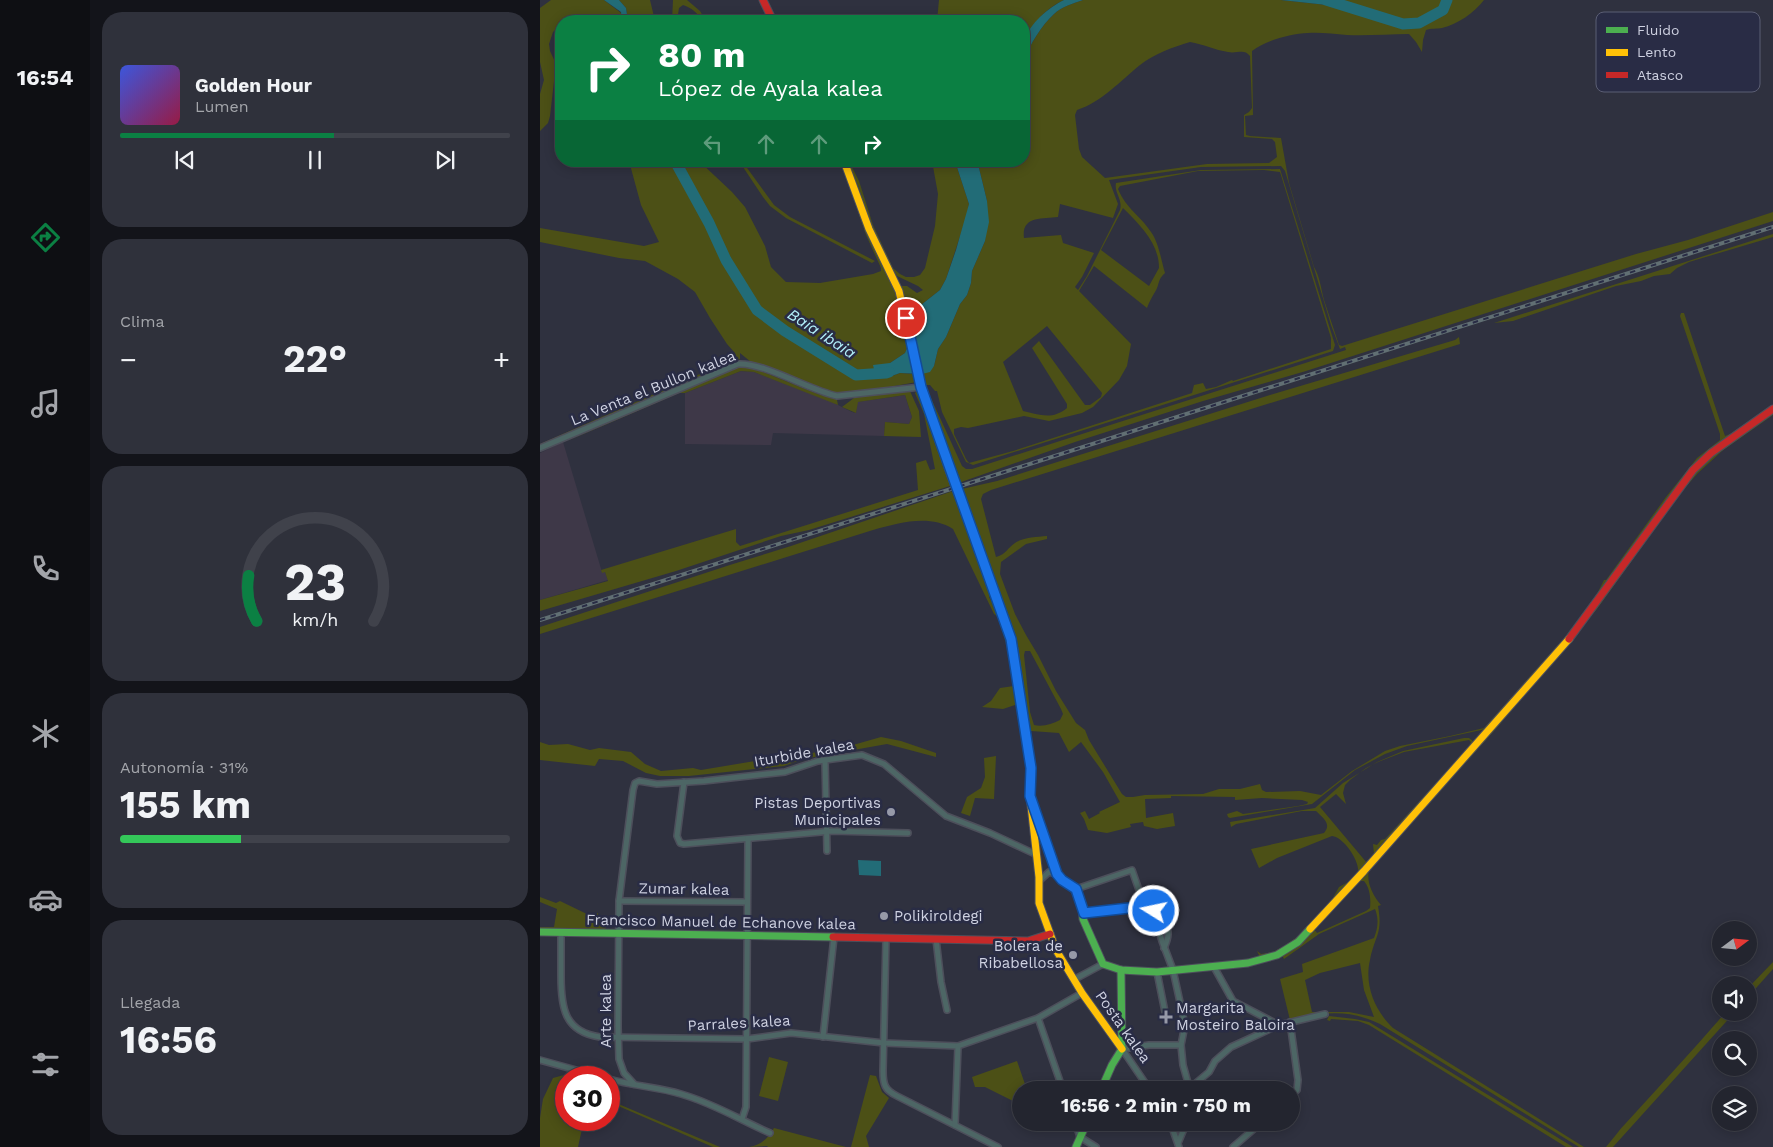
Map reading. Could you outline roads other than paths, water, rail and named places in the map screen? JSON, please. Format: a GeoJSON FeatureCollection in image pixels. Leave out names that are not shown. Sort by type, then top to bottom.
{"type":"FeatureCollection","features":[{"type":"Feature","properties":{"kind":"street"},"geometry":{"type":"LineString","coordinates":[[763,0],[770,15]]}},
{"type":"Feature","properties":{"kind":"street"},"geometry":{"type":"LineString","coordinates":[[847,167],[869,229],[899,292],[910,331],[921,387],[951,476],[1011,639],[1031,768],[1030,796],[1057,874],[1062,880],[1076,889],[1084,913],[1083,919],[1103,964]]}},
{"type":"Feature","properties":{"kind":"street","name":"La Venta el Bullon kalea"},"geometry":{"type":"LineString","coordinates":[[540,448],[738,364],[746,363],[824,393],[837,396],[921,387]]}},
{"type":"Feature","properties":{"kind":"street"},"geometry":{"type":"LineString","coordinates":[[1075,979],[1103,964],[1121,970],[1157,972],[1256,961],[1289,948],[1307,934],[1575,632],[1693,470],[1711,453],[1773,409]]}},
{"type":"Feature","properties":{"kind":"street","name":"Iturbide kalea"},"geometry":{"type":"LineString","coordinates":[[639,781],[657,784],[785,772],[825,760],[862,755],[884,764],[946,816],[990,833],[1035,854]]}},
{"type":"Feature","properties":{"kind":"street"},"geometry":{"type":"LineString","coordinates":[[825,760],[826,851]]}},
{"type":"Feature","properties":{"kind":"street","name":"Arte kalea"},"geometry":{"type":"LineString","coordinates":[[634,1084],[624,1073],[618,1052],[618,934],[619,900],[633,790],[639,781]]}},
{"type":"Feature","properties":{"kind":"street"},"geometry":{"type":"LineString","coordinates":[[684,782],[677,831],[680,843],[689,845],[826,832],[908,834]]}},
{"type":"Feature","properties":{"kind":"street","name":"Posta kalea"},"geometry":{"type":"LineString","coordinates":[[1030,796],[1039,881],[1039,903],[1056,950],[1082,993],[1144,1081]]}},
{"type":"Feature","properties":{"kind":"street"},"geometry":{"type":"LineString","coordinates":[[742,1119],[746,1107],[748,839]]}},
{"type":"Feature","properties":{"kind":"street"},"geometry":{"type":"LineString","coordinates":[[1076,889],[1132,870],[1140,893],[1147,906],[1154,911],[1164,948],[1173,970],[1185,1025],[1181,1045],[1183,1065],[1188,1081]]}},
{"type":"Feature","properties":{"kind":"street"},"geometry":{"type":"LineString","coordinates":[[1039,881],[1049,872],[1057,874]]}},
{"type":"Feature","properties":{"kind":"street","name":"Zumar kalea"},"geometry":{"type":"LineString","coordinates":[[619,900],[748,902]]}},
{"type":"Feature","properties":{"kind":"street"},"geometry":{"type":"LineString","coordinates":[[1084,913],[1147,906],[1161,910],[1169,933],[1164,948]]}},
{"type":"Feature","properties":{"kind":"street","name":"Francisco Manuel de Echanove kalea"},"geometry":{"type":"LineString","coordinates":[[540,932],[1028,941],[1050,934]]}},
{"type":"Feature","properties":{"kind":"street","name":"Parrales kalea"},"geometry":{"type":"LineString","coordinates":[[561,933],[562,1005],[575,1027],[591,1036],[747,1038],[791,1033],[884,1043],[958,1046],[1038,1018],[1082,993]]}},
{"type":"Feature","properties":{"kind":"street"},"geometry":{"type":"LineString","coordinates":[[823,1037],[834,937]]}},
{"type":"Feature","properties":{"kind":"street"},"geometry":{"type":"LineString","coordinates":[[886,938],[883,1081],[887,1091],[998,1147]]}},
{"type":"Feature","properties":{"kind":"street"},"geometry":{"type":"LineString","coordinates":[[936,939],[941,982],[947,1010]]}},
{"type":"Feature","properties":{"kind":"street"},"geometry":{"type":"LineString","coordinates":[[1214,967],[1234,1001],[1279,1025]]}},
{"type":"Feature","properties":{"kind":"street"},"geometry":{"type":"LineString","coordinates":[[1105,1081],[1122,1049],[1121,970]]}},
{"type":"Feature","properties":{"kind":"street"},"geometry":{"type":"LineString","coordinates":[[1157,972],[1165,1012]]}},
{"type":"Feature","properties":{"kind":"street"},"geometry":{"type":"LineString","coordinates":[[1199,1081],[1209,1072],[1215,1061],[1230,1048],[1279,1025],[1325,1014]]}},
{"type":"Feature","properties":{"kind":"street"},"geometry":{"type":"LineString","coordinates":[[1038,1018],[1060,1081]]}},
{"type":"Feature","properties":{"kind":"street"},"geometry":{"type":"LineString","coordinates":[[1290,1022],[1298,1081]]}},
{"type":"Feature","properties":{"kind":"street"},"geometry":{"type":"LineString","coordinates":[[1122,1049],[1181,1045]]}},
{"type":"Feature","properties":{"kind":"street"},"geometry":{"type":"LineString","coordinates":[[955,1125],[958,1046]]}},
{"type":"Feature","properties":{"kind":"street"},"geometry":{"type":"LineString","coordinates":[[540,1060],[562,1066]]}},
{"type":"Feature","properties":{"kind":"street"},"geometry":{"type":"LineString","coordinates":[[620,1081],[682,1094],[714,1105],[770,1133]]}},
{"type":"Feature","properties":{"kind":"street"},"geometry":{"type":"LineString","coordinates":[[1078,1131],[1080,1137],[1096,1147]]}},
{"type":"Feature","properties":{"kind":"street"},"geometry":{"type":"LineString","coordinates":[[1076,1147],[1083,1131]]}},
{"type":"Feature","properties":{"kind":"street"},"geometry":{"type":"LineString","coordinates":[[1183,1131],[1179,1145],[1174,1132],[1183,1131]]}},
{"type":"Feature","properties":{"kind":"street"},"geometry":{"type":"LineString","coordinates":[[1233,1147],[1252,1131]]}},
{"type":"Feature","properties":{"kind":"water"},"geometry":{"type":"Polygon","coordinates":[[[604,0],[619,0],[626,8],[627,15],[621,15],[621,12],[604,0]]]}},
{"type":"Feature","properties":{"kind":"water"},"geometry":{"type":"Polygon","coordinates":[[[1064,0],[1083,0],[1068,5],[1054,14],[1030,46],[1030,30],[1035,22],[1052,7],[1064,0]]]}},
{"type":"Feature","properties":{"kind":"water"},"geometry":{"type":"Polygon","coordinates":[[[1281,0],[1342,0],[1336,6],[1281,0]]]}},
{"type":"Feature","properties":{"kind":"water"},"geometry":{"type":"Polygon","coordinates":[[[957,167],[979,167],[987,201],[989,222],[985,241],[972,271],[967,295],[960,304],[946,337],[938,349],[934,366],[930,372],[922,374],[900,373],[886,378],[876,378],[873,365],[890,363],[905,353],[913,339],[921,305],[940,290],[946,279],[969,204],[957,167]]]}},
{"type":"Feature","properties":{"kind":"water"},"geometry":{"type":"Polygon","coordinates":[[[858,860],[881,861],[881,876],[859,875],[858,860]]]}},
{"type":"Feature","properties":{"kind":"waterway","name":"Baia ibaia"},"geometry":{"type":"LineString","coordinates":[[1326,0],[1403,24],[1419,23],[1443,10],[1447,0]]}},
{"type":"Feature","properties":{"kind":"waterway","name":"Baia ibaia"},"geometry":{"type":"LineString","coordinates":[[678,167],[709,223],[726,260],[757,310],[785,331],[856,375],[889,372]]}},
{"type":"Feature","properties":{"kind":"railway"},"geometry":{"type":"LineString","coordinates":[[540,620],[1773,227]]}},
{"type":"Feature","properties":{"kind":"place","name":"Pistas Deportivas Municipales"},"geometry":{"type":"Point","coordinates":[891,812]}},
{"type":"Feature","properties":{"kind":"place","name":"Polikiroldegi"},"geometry":{"type":"Point","coordinates":[884,916]}},
{"type":"Feature","properties":{"kind":"place","name":"Bolera de Ribabellosa"},"geometry":{"type":"Point","coordinates":[1073,955]}},
{"type":"Feature","properties":{"kind":"place","name":"Margarita Mosteiro Baloira"},"geometry":{"type":"Point","coordinates":[1166,1017]}}]}
